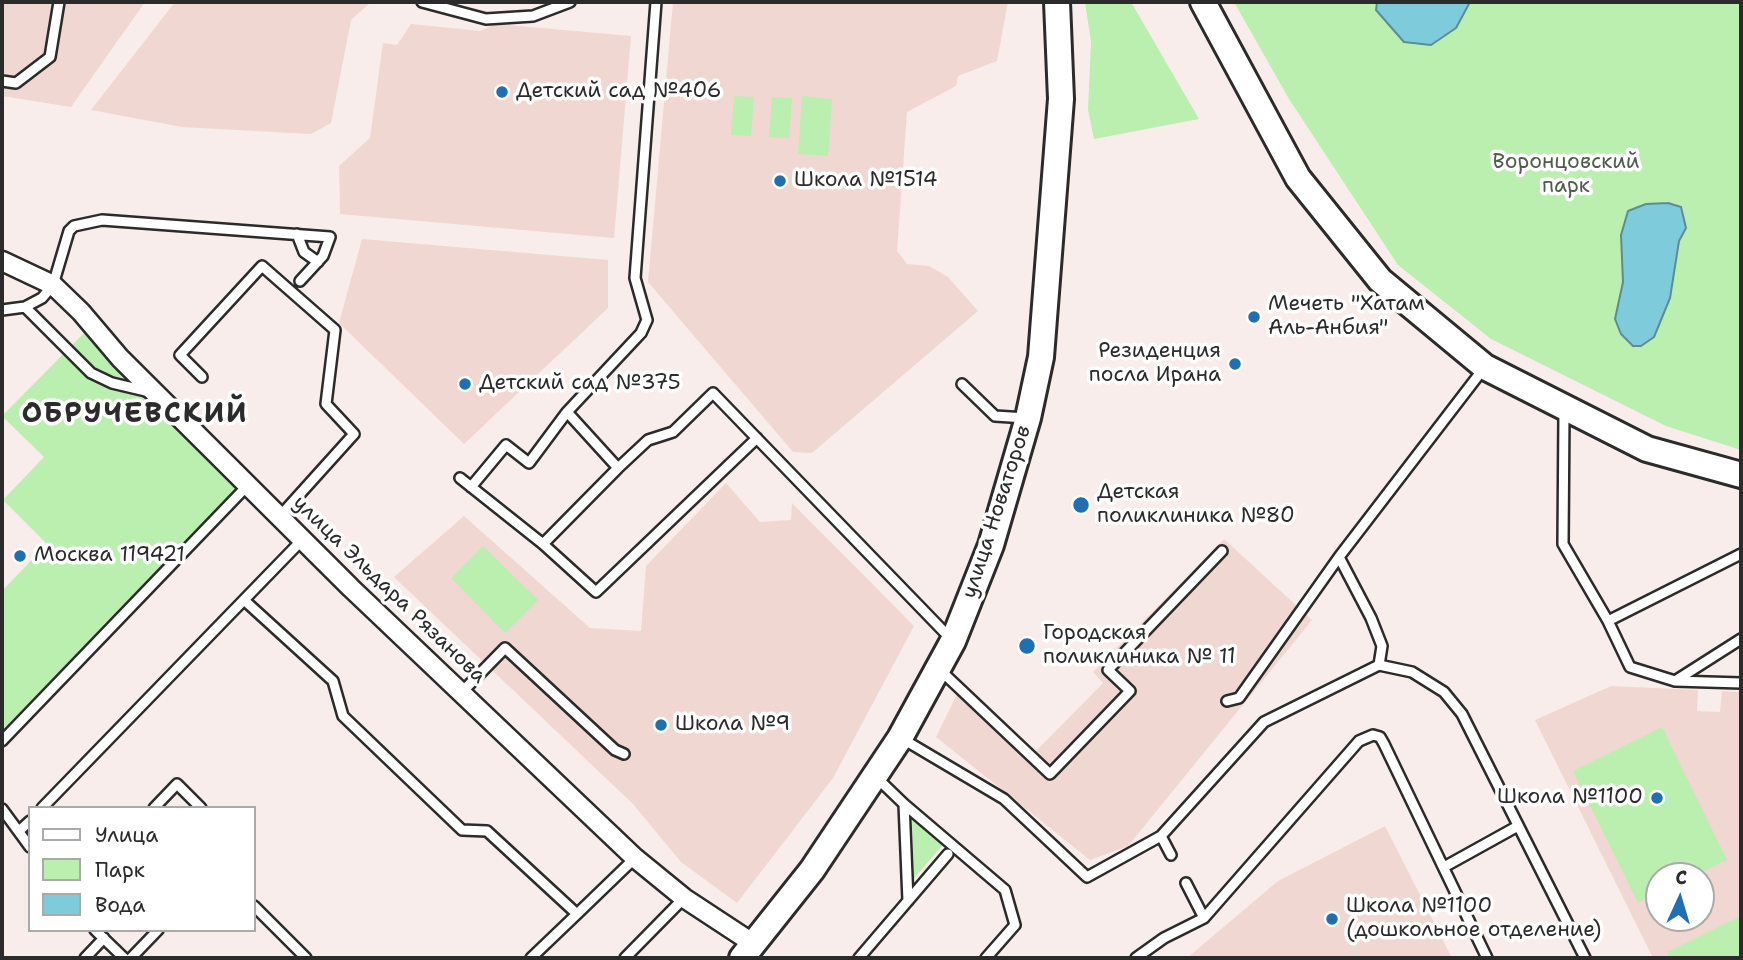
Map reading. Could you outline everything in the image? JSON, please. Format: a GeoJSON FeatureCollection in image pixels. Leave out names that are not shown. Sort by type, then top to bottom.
{"type":"FeatureCollection","features":[{"type":"Feature","properties":{"kind":"street","name":"улица Новаторов"},"geometry":{"type":"LineString","coordinates":[[748,951],[812,870],[900,738],[953,641],[991,545],[1028,418],[1041,357],[1059,124],[1061,42],[1057,2]]}},
{"type":"Feature","properties":{"kind":"street"},"geometry":{"type":"LineString","coordinates":[[1203,2],[1298,178],[1380,280],[1485,367],[1647,449],[1741,475]]}},
{"type":"Feature","properties":{"kind":"street","name":"улица Эльдара Рязанова"},"geometry":{"type":"LineString","coordinates":[[2,261],[52,285],[351,589],[634,857],[748,951]]}},
{"type":"Feature","properties":{"kind":"lane"},"geometry":{"type":"LineString","coordinates":[[2,81],[16,83],[50,57],[59,2]]}},
{"type":"Feature","properties":{"kind":"lane"},"geometry":{"type":"LineString","coordinates":[[422,2],[486,19],[533,16],[570,2]]}},
{"type":"Feature","properties":{"kind":"lane"},"geometry":{"type":"LineString","coordinates":[[471,486],[506,445],[529,463],[567,412],[640,333],[647,320],[635,278],[656,2]]}},
{"type":"Feature","properties":{"kind":"lane"},"geometry":{"type":"LineString","coordinates":[[2,310],[25,307],[42,298],[52,285],[69,231],[74,226],[102,220],[330,237],[323,257],[300,281]]}},
{"type":"Feature","properties":{"kind":"lane"},"geometry":{"type":"LineString","coordinates":[[297,234],[304,252],[318,262]]}},
{"type":"Feature","properties":{"kind":"lane"},"geometry":{"type":"LineString","coordinates":[[202,377],[180,355],[262,266],[335,330],[326,404],[354,434],[281,515]]}},
{"type":"Feature","properties":{"kind":"lane"},"geometry":{"type":"LineString","coordinates":[[25,307],[91,373],[112,383],[157,394]]}},
{"type":"Feature","properties":{"kind":"lane"},"geometry":{"type":"LineString","coordinates":[[1227,701],[1239,698],[1339,557],[1485,367]]}},
{"type":"Feature","properties":{"kind":"lane"},"geometry":{"type":"LineString","coordinates":[[962,384],[995,415],[1028,418]]}},
{"type":"Feature","properties":{"kind":"lane"},"geometry":{"type":"LineString","coordinates":[[543,544],[648,440],[673,432],[713,393],[953,641]]}},
{"type":"Feature","properties":{"kind":"lane"},"geometry":{"type":"LineString","coordinates":[[1564,408],[1563,544],[1608,621],[1630,667],[1675,681],[1741,683]]}},
{"type":"Feature","properties":{"kind":"lane"},"geometry":{"type":"LineString","coordinates":[[567,412],[618,468]]}},
{"type":"Feature","properties":{"kind":"lane"},"geometry":{"type":"LineString","coordinates":[[460,478],[543,544],[596,592],[757,438]]}},
{"type":"Feature","properties":{"kind":"lane"},"geometry":{"type":"LineString","coordinates":[[2,741],[249,484]]}},
{"type":"Feature","properties":{"kind":"lane"},"geometry":{"type":"LineString","coordinates":[[44,806],[303,538]]}},
{"type":"Feature","properties":{"kind":"lane"},"geometry":{"type":"LineString","coordinates":[[938,668],[1050,774],[1130,691],[1108,670],[1222,551]]}},
{"type":"Feature","properties":{"kind":"lane"},"geometry":{"type":"LineString","coordinates":[[1608,621],[1741,554]]}},
{"type":"Feature","properties":{"kind":"lane"},"geometry":{"type":"LineString","coordinates":[[1339,557],[1382,646],[1379,665]]}},
{"type":"Feature","properties":{"kind":"lane"},"geometry":{"type":"LineString","coordinates":[[244,600],[333,681],[343,716],[462,830],[487,831],[577,914]]}},
{"type":"Feature","properties":{"kind":"lane"},"geometry":{"type":"LineString","coordinates":[[1675,681],[1741,639]]}},
{"type":"Feature","properties":{"kind":"lane"},"geometry":{"type":"LineString","coordinates":[[461,693],[505,648],[615,750],[624,754]]}},
{"type":"Feature","properties":{"kind":"lane"},"geometry":{"type":"LineString","coordinates":[[900,738],[1004,799],[1087,877],[1161,836],[1264,722],[1379,665],[1412,672],[1444,692],[1462,714],[1585,958]]}},
{"type":"Feature","properties":{"kind":"lane"},"geometry":{"type":"LineString","coordinates":[[1136,958],[1164,938],[1203,918],[1366,736],[1380,737],[1487,958]]}},
{"type":"Feature","properties":{"kind":"lane"},"geometry":{"type":"LineString","coordinates":[[876,777],[1005,890],[1015,925],[986,958]]}},
{"type":"Feature","properties":{"kind":"lane"},"geometry":{"type":"LineString","coordinates":[[155,806],[177,783],[199,806]]}},
{"type":"Feature","properties":{"kind":"lane"},"geometry":{"type":"LineString","coordinates":[[904,804],[908,901]]}},
{"type":"Feature","properties":{"kind":"lane"},"geometry":{"type":"LineString","coordinates":[[2,809],[28,845]]}},
{"type":"Feature","properties":{"kind":"lane"},"geometry":{"type":"LineString","coordinates":[[19,831],[28,823]]}},
{"type":"Feature","properties":{"kind":"lane"},"geometry":{"type":"LineString","coordinates":[[1444,867],[1518,826]]}},
{"type":"Feature","properties":{"kind":"lane"},"geometry":{"type":"LineString","coordinates":[[1161,836],[1171,855]]}},
{"type":"Feature","properties":{"kind":"lane"},"geometry":{"type":"LineString","coordinates":[[859,958],[948,854]]}},
{"type":"Feature","properties":{"kind":"lane"},"geometry":{"type":"LineString","coordinates":[[531,958],[634,857]]}},
{"type":"Feature","properties":{"kind":"lane"},"geometry":{"type":"LineString","coordinates":[[1186,883],[1203,918]]}},
{"type":"Feature","properties":{"kind":"lane"},"geometry":{"type":"LineString","coordinates":[[625,958],[684,898]]}},
{"type":"Feature","properties":{"kind":"lane"},"geometry":{"type":"LineString","coordinates":[[256,908],[306,958]]}},
{"type":"Feature","properties":{"kind":"lane"},"geometry":{"type":"LineString","coordinates":[[97,932],[124,958]]}},
{"type":"Feature","properties":{"kind":"lane"},"geometry":{"type":"LineString","coordinates":[[131,958],[156,932]]}},
{"type":"Feature","properties":{"kind":"lane"},"geometry":{"type":"LineString","coordinates":[[85,958],[104,939]]}},
{"type":"Feature","properties":{"kind":"shaded area"},"geometry":{"type":"Polygon","coordinates":[[[2,2],[145,2],[71,107],[2,96],[2,2]]]}},
{"type":"Feature","properties":{"kind":"shaded area"},"geometry":{"type":"Polygon","coordinates":[[[175,2],[371,2],[351,20],[331,123],[311,134],[182,127],[91,110],[175,2]]]}},
{"type":"Feature","properties":{"kind":"shaded area","name":"Школа №1514"},"geometry":{"type":"Polygon","coordinates":[[[673,2],[1008,2],[997,61],[958,76],[956,86],[907,112],[897,251],[907,264],[929,266],[948,277],[978,311],[812,453],[793,452],[648,282],[673,2]]]}},
{"type":"Feature","properties":{"kind":"shaded area","name":"Детский сад №406"},"geometry":{"type":"Polygon","coordinates":[[[411,24],[480,31],[496,24],[631,36],[614,238],[340,214],[339,166],[370,138],[383,43],[397,45],[411,24]]]}},
{"type":"Feature","properties":{"kind":"shaded area","name":"Детский сад №375"},"geometry":{"type":"Polygon","coordinates":[[[362,239],[608,260],[608,308],[464,444],[339,323],[362,239]]]}},
{"type":"Feature","properties":{"kind":"shaded area"},"geometry":{"type":"Polygon","coordinates":[[[726,483],[760,522],[791,520],[792,503],[914,626],[833,778],[737,903],[681,862],[633,804],[394,577],[464,516],[590,628],[641,631],[646,566],[726,483]]]}},
{"type":"Feature","properties":{"kind":"shaded area"},"geometry":{"type":"Polygon","coordinates":[[[1224,539],[1312,620],[1128,846],[1090,860],[936,737],[963,682],[1035,752],[1103,683],[1093,672],[1224,539]]]}},
{"type":"Feature","properties":{"kind":"shaded area","name":"Школа №1100"},"geometry":{"type":"Polygon","coordinates":[[[1611,686],[1698,690],[1697,711],[1720,712],[1722,691],[1741,692],[1741,958],[1653,958],[1535,720],[1611,686]]]}},
{"type":"Feature","properties":{"kind":"shaded area","name":"Школа №1100 (дошкольное отделение)"},"geometry":{"type":"Polygon","coordinates":[[[1385,826],[1452,958],[1187,958],[1278,881],[1385,826]]]}},
{"type":"Feature","properties":{"kind":"green space"},"geometry":{"type":"Polygon","coordinates":[[[1085,2],[1131,2],[1199,119],[1094,139],[1088,110],[1091,42],[1085,2]]]}},
{"type":"Feature","properties":{"kind":"green space","name":"Воронцовский парк"},"geometry":{"type":"Polygon","coordinates":[[[1234,2],[1741,2],[1741,450],[1666,426],[1491,339],[1398,265],[1289,99],[1234,2]]]}},
{"type":"Feature","properties":{"kind":"green space"},"geometry":{"type":"Polygon","coordinates":[[[734,96],[754,97],[751,136],[731,135],[734,96]]]}},
{"type":"Feature","properties":{"kind":"green space"},"geometry":{"type":"Polygon","coordinates":[[[802,96],[832,99],[828,156],[798,154],[802,96]]]}},
{"type":"Feature","properties":{"kind":"green space"},"geometry":{"type":"Polygon","coordinates":[[[772,97],[792,98],[789,138],[769,137],[772,97]]]}},
{"type":"Feature","properties":{"kind":"green space"},"geometry":{"type":"Polygon","coordinates":[[[84,333],[241,486],[2,736],[2,591],[47,544],[3,500],[44,457],[2,416],[84,333]]]}},
{"type":"Feature","properties":{"kind":"green space"},"geometry":{"type":"Polygon","coordinates":[[[483,546],[538,600],[505,633],[451,578],[483,546]]]}},
{"type":"Feature","properties":{"kind":"green space"},"geometry":{"type":"Polygon","coordinates":[[[1662,727],[1727,860],[1715,866],[1715,862],[1645,862],[1645,900],[1638,903],[1573,771],[1662,727]]]}},
{"type":"Feature","properties":{"kind":"green space"},"geometry":{"type":"Polygon","coordinates":[[[912,819],[943,845],[914,878],[912,819]]]}},
{"type":"Feature","properties":{"kind":"green space"},"geometry":{"type":"Polygon","coordinates":[[[1741,916],[1741,958],[1670,958],[1667,952],[1708,932],[1715,932],[1715,929],[1741,916]]]}},
{"type":"Feature","properties":{"kind":"water"},"geometry":{"type":"Polygon","coordinates":[[[1377,2],[1470,2],[1456,28],[1431,45],[1404,42],[1376,10],[1377,2]]]}},
{"type":"Feature","properties":{"kind":"water"},"geometry":{"type":"Polygon","coordinates":[[[1668,203],[1681,207],[1686,228],[1679,241],[1670,298],[1654,337],[1641,346],[1633,346],[1621,334],[1615,319],[1623,282],[1621,235],[1628,211],[1646,204],[1668,203]]]}},
{"type":"Feature","properties":{"kind":"place","name":"Детский сад №406"},"geometry":{"type":"Point","coordinates":[502,92]}},
{"type":"Feature","properties":{"kind":"place","name":"Школа №1514"},"geometry":{"type":"Point","coordinates":[780,181]}},
{"type":"Feature","properties":{"kind":"place","name":"Мечеть \"Хатам Аль-Анбия\""},"geometry":{"type":"Point","coordinates":[1254,317]}},
{"type":"Feature","properties":{"kind":"place","name":"Резиденция посла Ирана"},"geometry":{"type":"Point","coordinates":[1235,364]}},
{"type":"Feature","properties":{"kind":"place","name":"Детский сад №375"},"geometry":{"type":"Point","coordinates":[465,384]}},
{"type":"Feature","properties":{"kind":"place","name":"Детская поликлиника №80"},"geometry":{"type":"Point","coordinates":[1081,505]}},
{"type":"Feature","properties":{"kind":"place","name":"Москва 119421"},"geometry":{"type":"Point","coordinates":[20,556]}},
{"type":"Feature","properties":{"kind":"place","name":"Городская поликлиника № 11"},"geometry":{"type":"Point","coordinates":[1027,646]}},
{"type":"Feature","properties":{"kind":"place","name":"Школа №9"},"geometry":{"type":"Point","coordinates":[661,725]}},
{"type":"Feature","properties":{"kind":"place","name":"Школа №1100"},"geometry":{"type":"Point","coordinates":[1657,798]}},
{"type":"Feature","properties":{"kind":"place","name":"Школа №1100 (дошкольное отделение)"},"geometry":{"type":"Point","coordinates":[1332,919]}},
{"type":"Feature","properties":{"kind":"district","name":"ОБРУЧЕВСКИЙ"},"geometry":{"type":"Point","coordinates":[135,415]}}]}
